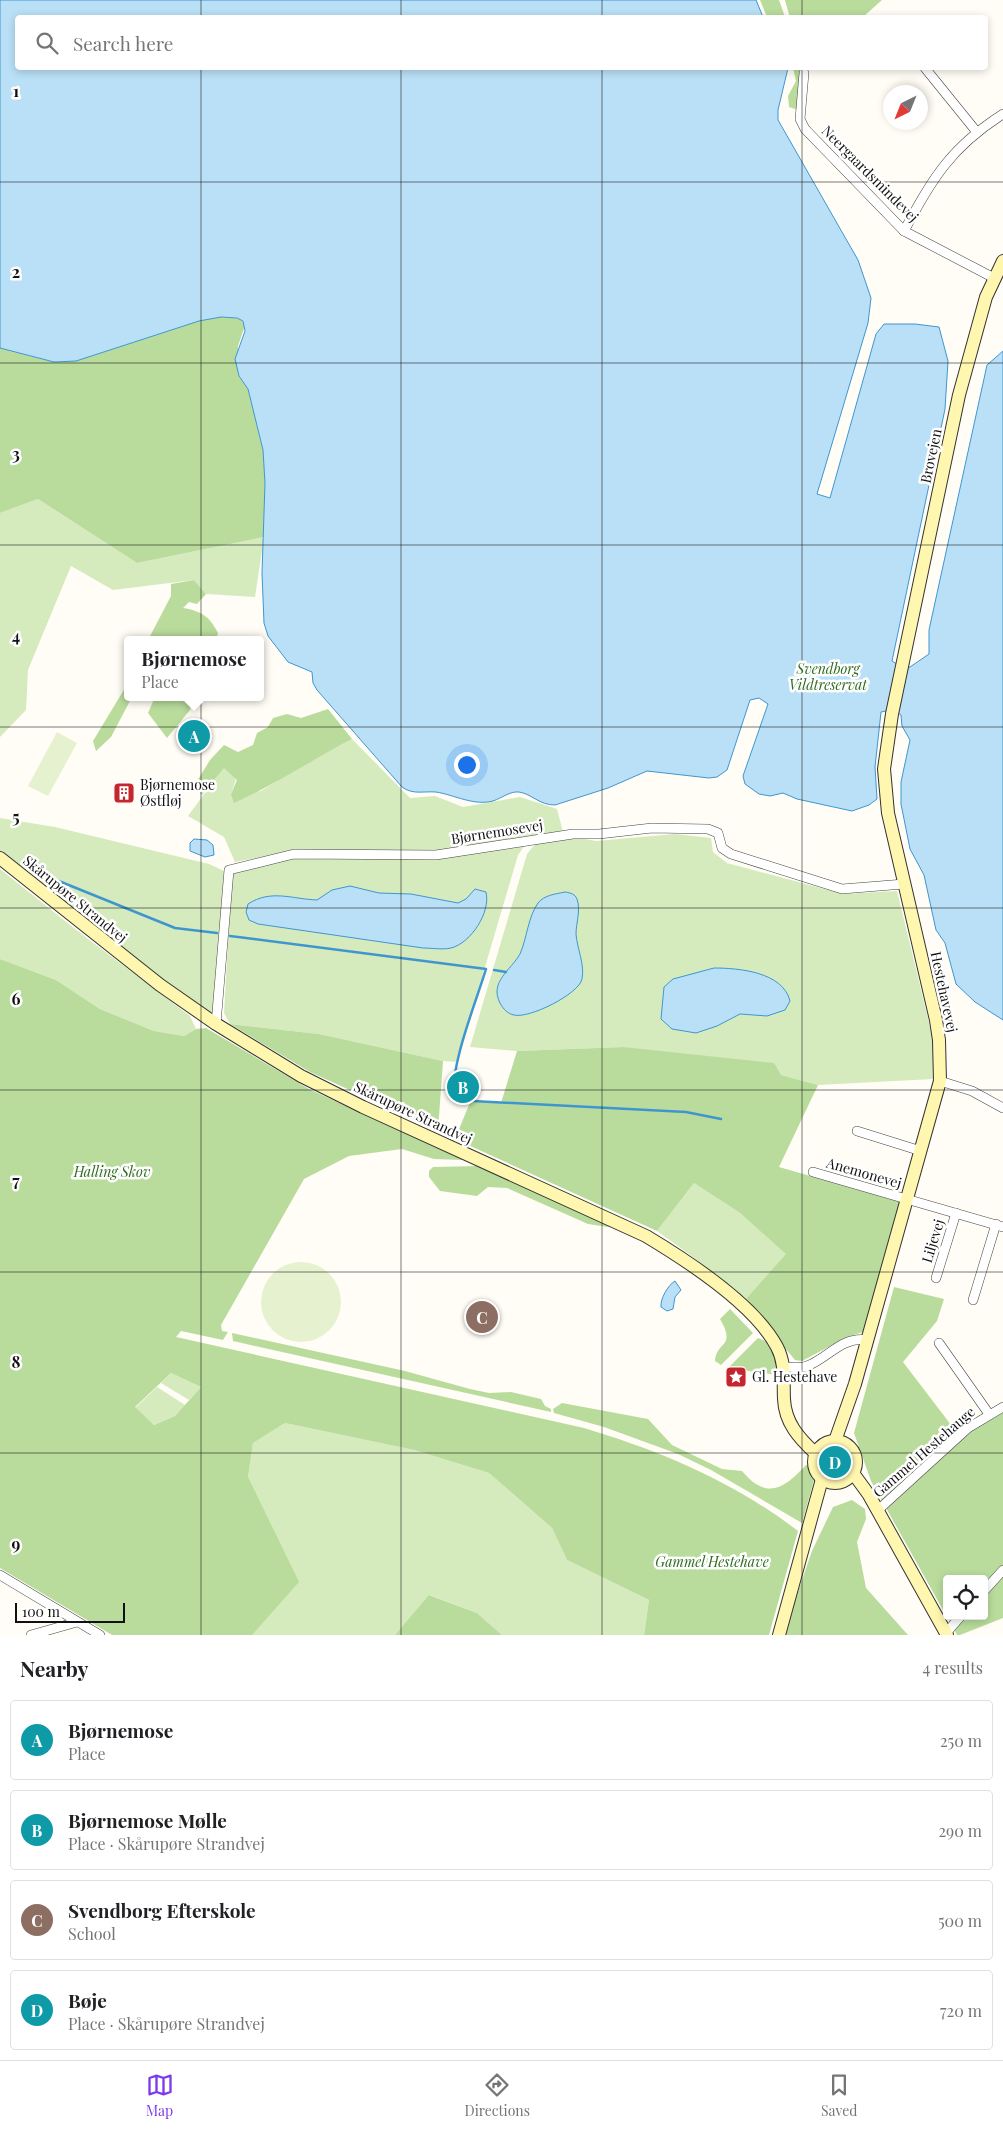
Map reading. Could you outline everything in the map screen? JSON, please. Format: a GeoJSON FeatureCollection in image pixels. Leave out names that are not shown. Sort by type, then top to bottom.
{"type":"FeatureCollection","features":[{"type":"Feature","properties":{"kind":"street"},"geometry":{"type":"LineString","coordinates":[[927,70],[976,131]]}},
{"type":"Feature","properties":{"kind":"street","name":"Neergaardsmindevej"},"geometry":{"type":"LineString","coordinates":[[804,73],[800,119],[805,129],[904,231],[994,278]]}},
{"type":"Feature","properties":{"kind":"street"},"geometry":{"type":"LineString","coordinates":[[904,231],[932,179],[948,160],[976,131],[1003,114]]}},
{"type":"Feature","properties":{"kind":"street","name":"Brovejen"},"geometry":{"type":"LineString","coordinates":[[903,661],[959,395],[986,297],[1003,261]]}},
{"type":"Feature","properties":{"kind":"street","name":"Hestehavevej"},"geometry":{"type":"LineString","coordinates":[[841,1442],[866,1340],[940,1081],[939,1040],[936,1020],[888,814],[885,791],[884,768],[892,714],[903,661]]}},
{"type":"Feature","properties":{"kind":"street","name":"Bjørnemosevej"},"geometry":{"type":"LineString","coordinates":[[216,1024],[229,870],[294,854],[436,855],[572,834],[599,834],[652,828],[708,829],[718,833],[722,848],[731,854],[842,889],[904,884]]}},
{"type":"Feature","properties":{"kind":"street","name":"Skårupøre Strandvej"},"geometry":{"type":"LineString","coordinates":[[0,858],[160,985],[216,1024],[301,1076],[363,1107],[646,1236],[667,1248],[712,1281],[764,1329],[777,1347],[784,1367],[784,1400],[799,1426],[819,1450]]}},
{"type":"Feature","properties":{"kind":"street"},"geometry":{"type":"LineString","coordinates":[[940,1081],[972,1091],[1003,1108]]}},
{"type":"Feature","properties":{"kind":"street"},"geometry":{"type":"LineString","coordinates":[[856,1131],[921,1151]]}},
{"type":"Feature","properties":{"kind":"street","name":"Anemonevej"},"geometry":{"type":"LineString","coordinates":[[813,1172],[999,1226]]}},
{"type":"Feature","properties":{"kind":"street","name":"Liljevej"},"geometry":{"type":"LineString","coordinates":[[936,1278],[956,1213]]}},
{"type":"Feature","properties":{"kind":"street"},"geometry":{"type":"LineString","coordinates":[[973,1300],[999,1226]]}},
{"type":"Feature","properties":{"kind":"street"},"geometry":{"type":"LineString","coordinates":[[784,1367],[808,1366],[846,1342],[857,1339],[866,1340]]}},
{"type":"Feature","properties":{"kind":"street","name":"Gammel Hestehauge"},"geometry":{"type":"LineString","coordinates":[[939,1343],[989,1414]]}},
{"type":"Feature","properties":{"kind":"street","name":"Gammel Hestehauge"},"geometry":{"type":"LineString","coordinates":[[877,1511],[968,1428],[1003,1407]]}},
{"type":"Feature","properties":{"kind":"street"},"geometry":{"type":"LineString","coordinates":[[841,1442],[855,1454],[856,1467],[849,1477],[827,1481],[815,1467],[819,1450],[841,1442]]}},
{"type":"Feature","properties":{"kind":"street"},"geometry":{"type":"LineString","coordinates":[[849,1477],[877,1511],[946,1634],[958,1620]]}},
{"type":"Feature","properties":{"kind":"street"},"geometry":{"type":"LineString","coordinates":[[779,1635],[807,1534],[827,1481]]}},
{"type":"Feature","properties":{"kind":"street"},"geometry":{"type":"LineString","coordinates":[[988,1587],[1003,1570]]}},
{"type":"Feature","properties":{"kind":"street"},"geometry":{"type":"LineString","coordinates":[[0,1575],[100,1635]]}},
{"type":"Feature","properties":{"kind":"street"},"geometry":{"type":"LineString","coordinates":[[31,1635],[77,1622]]}},
{"type":"Feature","properties":{"kind":"green space"},"geometry":{"type":"Polygon","coordinates":[[[760,0],[779,0],[784,15],[766,15],[760,0]]]}},
{"type":"Feature","properties":{"kind":"green space"},"geometry":{"type":"Polygon","coordinates":[[[785,0],[882,0],[865,15],[789,15],[785,0]]]}},
{"type":"Feature","properties":{"kind":"green space"},"geometry":{"type":"Polygon","coordinates":[[[793,70],[800,70],[798,110],[789,107],[788,96],[796,81],[793,70]]]}},
{"type":"Feature","properties":{"kind":"green space"},"geometry":{"type":"Polygon","coordinates":[[[221,317],[241,320],[245,325],[238,346],[239,376],[248,389],[263,450],[265,483],[264,537],[137,563],[38,499],[0,513],[0,348],[54,362],[76,361],[199,321],[221,317]]]}},
{"type":"Feature","properties":{"kind":"green space"},"geometry":{"type":"Polygon","coordinates":[[[38,499],[137,563],[264,537],[255,597],[206,594],[194,580],[113,590],[71,566],[28,670],[26,710],[0,737],[0,513],[38,499]]]}},
{"type":"Feature","properties":{"kind":"green space"},"geometry":{"type":"Polygon","coordinates":[[[194,580],[206,594],[197,604],[189,602],[183,608],[205,616],[212,623],[218,633],[217,636],[150,636],[171,596],[171,584],[194,580]]]}},
{"type":"Feature","properties":{"kind":"green space"},"geometry":{"type":"Polygon","coordinates":[[[124,690],[124,701],[130,701],[111,737],[96,751],[93,741],[124,690]]]}},
{"type":"Feature","properties":{"kind":"green space"},"geometry":{"type":"Polygon","coordinates":[[[153,701],[192,701],[190,710],[167,738],[148,713],[153,701]]]}},
{"type":"Feature","properties":{"kind":"green space"},"geometry":{"type":"Polygon","coordinates":[[[328,709],[352,739],[234,803],[231,794],[237,780],[224,768],[202,795],[194,786],[210,760],[224,745],[238,752],[253,745],[257,733],[268,727],[273,718],[287,714],[301,718],[328,709]]]}},
{"type":"Feature","properties":{"kind":"green space"},"geometry":{"type":"Polygon","coordinates":[[[57,732],[77,743],[48,796],[28,786],[57,732]]]}},
{"type":"Feature","properties":{"kind":"green space"},"geometry":{"type":"Polygon","coordinates":[[[352,739],[410,798],[435,796],[463,807],[520,797],[557,809],[563,832],[436,852],[294,851],[235,862],[224,837],[188,816],[224,767],[236,779],[231,794],[261,791],[305,764],[352,739]]]}},
{"type":"Feature","properties":{"kind":"green space"},"geometry":{"type":"Polygon","coordinates":[[[0,818],[55,827],[209,864],[224,871],[213,1018],[174,991],[0,853],[0,818]]]}},
{"type":"Feature","properties":{"kind":"green space"},"geometry":{"type":"Polygon","coordinates":[[[675,834],[711,838],[713,852],[727,863],[843,894],[897,891],[934,1043],[933,1079],[818,1085],[781,1075],[623,1047],[517,1051],[470,1047],[527,854],[537,842],[574,837],[596,841],[675,834]]]}},
{"type":"Feature","properties":{"kind":"green space"},"geometry":{"type":"Polygon","coordinates":[[[525,845],[518,855],[457,1062],[443,1061],[319,1034],[230,1024],[224,1013],[232,872],[295,857],[436,858],[525,845]]]}},
{"type":"Feature","properties":{"kind":"green space"},"geometry":{"type":"Polygon","coordinates":[[[0,869],[75,929],[190,1016],[196,1029],[184,1036],[154,1031],[100,1009],[56,980],[0,959],[0,869]]]}},
{"type":"Feature","properties":{"kind":"green space","name":"Halling Skov"},"geometry":{"type":"Polygon","coordinates":[[[0,959],[56,980],[100,1009],[154,1031],[184,1036],[196,1029],[206,1028],[309,1089],[463,1160],[434,1159],[402,1149],[349,1156],[304,1179],[221,1325],[222,1331],[228,1332],[223,1340],[181,1331],[176,1337],[584,1428],[613,1437],[669,1458],[722,1483],[774,1513],[798,1531],[769,1635],[644,1635],[649,1600],[567,1560],[552,1528],[489,1473],[414,1450],[285,1423],[253,1443],[248,1477],[299,1582],[252,1635],[112,1635],[0,1568],[0,959]],[[171,1373],[135,1407],[154,1425],[175,1416],[201,1387],[171,1373]]]}},
{"type":"Feature","properties":{"kind":"green space"},"geometry":{"type":"Polygon","coordinates":[[[230,1024],[319,1034],[443,1061],[438,1130],[310,1072],[230,1024]]]}},
{"type":"Feature","properties":{"kind":"green space"},"geometry":{"type":"Polygon","coordinates":[[[623,1047],[774,1063],[781,1075],[818,1085],[779,1167],[900,1202],[863,1332],[845,1338],[802,1361],[795,1360],[745,1300],[786,1254],[740,1213],[694,1183],[657,1231],[455,1139],[471,1100],[501,1103],[517,1051],[623,1047]]]}},
{"type":"Feature","properties":{"kind":"green space"},"geometry":{"type":"Polygon","coordinates":[[[479,1166],[615,1228],[588,1224],[507,1188],[488,1187],[477,1196],[440,1191],[429,1177],[429,1171],[433,1167],[479,1166]]]}},
{"type":"Feature","properties":{"kind":"green space"},"geometry":{"type":"Polygon","coordinates":[[[694,1183],[740,1213],[787,1254],[745,1300],[700,1262],[657,1231],[694,1183]]]}},
{"type":"Feature","properties":{"kind":"green space"},"geometry":{"type":"Polygon","coordinates":[[[293,1262],[309,1262],[330,1273],[341,1294],[341,1310],[330,1331],[309,1342],[293,1342],[279,1336],[267,1324],[261,1310],[261,1294],[267,1280],[279,1268],[293,1262]]]}},
{"type":"Feature","properties":{"kind":"green space"},"geometry":{"type":"Polygon","coordinates":[[[894,1287],[944,1299],[937,1321],[903,1362],[961,1438],[1003,1410],[1003,1618],[957,1635],[949,1620],[988,1620],[988,1575],[943,1575],[943,1610],[871,1481],[854,1433],[894,1287]]]}},
{"type":"Feature","properties":{"kind":"green space"},"geometry":{"type":"Polygon","coordinates":[[[730,1309],[753,1333],[721,1365],[715,1361],[716,1355],[726,1340],[727,1335],[720,1319],[730,1309]]]}},
{"type":"Feature","properties":{"kind":"green space"},"geometry":{"type":"Polygon","coordinates":[[[232,1333],[405,1371],[470,1389],[489,1393],[511,1392],[541,1399],[545,1406],[551,1409],[551,1412],[233,1341],[232,1333]]]}},
{"type":"Feature","properties":{"kind":"green space"},"geometry":{"type":"Polygon","coordinates":[[[758,1338],[771,1348],[775,1358],[777,1375],[728,1368],[758,1338]]]}},
{"type":"Feature","properties":{"kind":"green space"},"geometry":{"type":"Polygon","coordinates":[[[171,1373],[201,1387],[189,1400],[161,1383],[171,1373]]]}},
{"type":"Feature","properties":{"kind":"green space"},"geometry":{"type":"Polygon","coordinates":[[[157,1387],[185,1405],[175,1416],[154,1425],[135,1408],[157,1387]]]}},
{"type":"Feature","properties":{"kind":"green space"},"geometry":{"type":"Polygon","coordinates":[[[562,1403],[648,1419],[672,1445],[722,1469],[742,1471],[760,1486],[768,1488],[776,1488],[783,1485],[806,1465],[810,1465],[814,1480],[802,1523],[711,1470],[678,1454],[604,1427],[554,1413],[553,1409],[562,1403]]]}},
{"type":"Feature","properties":{"kind":"green space"},"geometry":{"type":"Polygon","coordinates":[[[285,1423],[414,1450],[489,1473],[552,1528],[567,1560],[649,1600],[644,1635],[502,1635],[477,1613],[430,1595],[395,1635],[252,1635],[248,1477],[253,1443],[285,1423]]]}},
{"type":"Feature","properties":{"kind":"green space"},"geometry":{"type":"Polygon","coordinates":[[[835,1450],[840,1451],[846,1457],[846,1467],[840,1473],[835,1474],[830,1473],[824,1467],[823,1462],[824,1457],[830,1451],[835,1450]]]}},
{"type":"Feature","properties":{"kind":"green space","name":"Gammel Hestehave"},"geometry":{"type":"Polygon","coordinates":[[[852,1500],[865,1509],[866,1519],[857,1542],[866,1588],[908,1635],[783,1635],[812,1551],[833,1507],[852,1500]]]}},
{"type":"Feature","properties":{"kind":"green space"},"geometry":{"type":"Polygon","coordinates":[[[429,1595],[477,1613],[502,1635],[395,1635],[429,1595]]]}},
{"type":"Feature","properties":{"kind":"water"},"geometry":{"type":"Polygon","coordinates":[[[0,0],[756,0],[762,15],[15,15],[15,70],[788,70],[778,110],[778,120],[858,260],[871,298],[868,323],[817,494],[830,498],[876,334],[884,324],[915,324],[939,327],[948,361],[945,409],[892,661],[903,668],[910,667],[929,654],[929,630],[987,365],[1003,351],[1003,1020],[975,1002],[956,984],[945,943],[936,930],[924,875],[910,849],[901,804],[901,782],[910,740],[902,726],[901,715],[896,712],[881,712],[875,767],[877,799],[869,805],[852,811],[797,799],[783,793],[770,796],[759,794],[745,784],[743,776],[768,704],[759,698],[750,700],[727,770],[717,777],[709,778],[647,771],[608,788],[555,805],[549,805],[519,792],[493,801],[478,802],[464,800],[443,793],[414,792],[406,789],[402,787],[317,690],[313,683],[312,672],[288,662],[268,636],[264,623],[262,573],[265,483],[263,450],[248,389],[239,376],[235,359],[245,331],[243,321],[237,318],[221,317],[199,321],[76,361],[54,362],[0,348],[0,0]]]}},
{"type":"Feature","properties":{"kind":"water"},"geometry":{"type":"Polygon","coordinates":[[[194,839],[207,840],[213,845],[214,855],[205,857],[190,851],[190,843],[194,839]]]}},
{"type":"Feature","properties":{"kind":"water"},"geometry":{"type":"Polygon","coordinates":[[[350,886],[379,893],[411,894],[458,903],[466,899],[475,889],[486,892],[487,900],[478,926],[466,940],[445,949],[423,948],[258,924],[249,920],[246,912],[248,904],[265,897],[282,896],[317,900],[332,890],[350,886]]]}},
{"type":"Feature","properties":{"kind":"water"},"geometry":{"type":"Polygon","coordinates":[[[565,892],[574,895],[578,903],[576,934],[583,974],[582,979],[572,992],[552,1004],[531,1013],[521,1015],[510,1014],[500,1003],[497,996],[499,982],[520,954],[532,915],[538,903],[554,894],[565,892]]]}},
{"type":"Feature","properties":{"kind":"water"},"geometry":{"type":"Polygon","coordinates":[[[714,968],[747,971],[769,978],[786,991],[790,1001],[785,1010],[767,1016],[740,1014],[717,1026],[696,1033],[672,1029],[661,1019],[664,987],[673,979],[714,968]]]}},
{"type":"Feature","properties":{"kind":"water"},"geometry":{"type":"Polygon","coordinates":[[[675,1281],[681,1290],[675,1297],[673,1309],[667,1311],[661,1307],[663,1296],[675,1281]]]}},
{"type":"Feature","properties":{"kind":"waterway"},"geometry":{"type":"LineString","coordinates":[[34,871],[175,928],[217,933]]}},
{"type":"Feature","properties":{"kind":"waterway"},"geometry":{"type":"LineString","coordinates":[[230,936],[486,969],[459,1053],[455,1071],[454,1100],[686,1112],[721,1119]]}},
{"type":"Feature","properties":{"kind":"waterway"},"geometry":{"type":"LineString","coordinates":[[494,970],[506,972]]}},
{"type":"Feature","properties":{"kind":"place","name":"Bjørnemose"},"geometry":{"type":"Point","coordinates":[194,736]}},
{"type":"Feature","properties":{"kind":"place","name":"Bjørnemose Østfløj"},"geometry":{"type":"Point","coordinates":[124,793]}},
{"type":"Feature","properties":{"kind":"place","name":"Bjørnemose Mølle"},"geometry":{"type":"Point","coordinates":[463,1087]}},
{"type":"Feature","properties":{"kind":"place","name":"Svendborg Efterskole"},"geometry":{"type":"Point","coordinates":[482,1317]}},
{"type":"Feature","properties":{"kind":"place","name":"Gl. Hestehave"},"geometry":{"type":"Point","coordinates":[736,1377]}},
{"type":"Feature","properties":{"kind":"place","name":"Bøje"},"geometry":{"type":"Point","coordinates":[835,1462]}},
{"type":"Feature","properties":{"kind":"park label","name":"Svendborg Vildtreservat"},"geometry":{"type":"Point","coordinates":[828,678]}}]}
